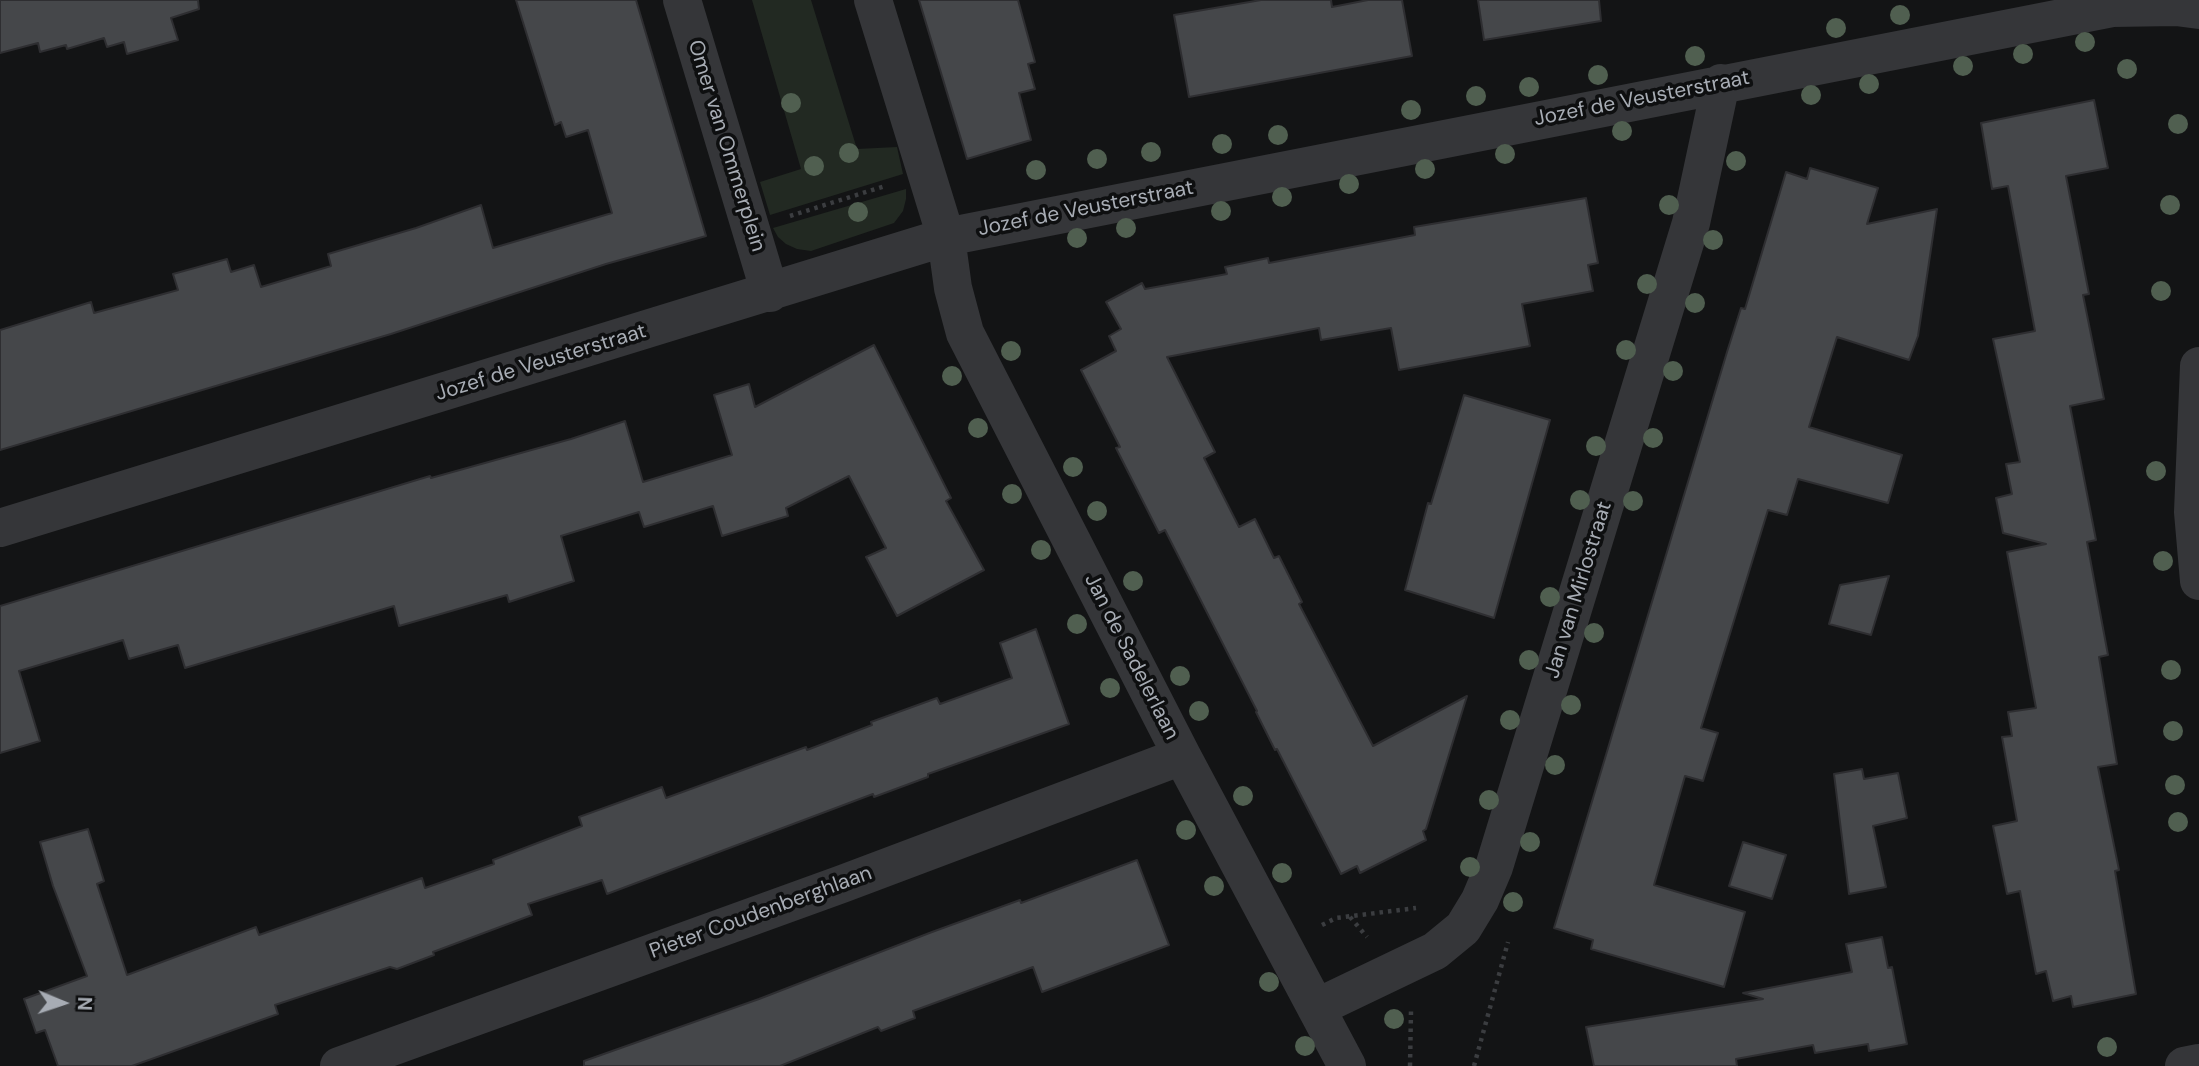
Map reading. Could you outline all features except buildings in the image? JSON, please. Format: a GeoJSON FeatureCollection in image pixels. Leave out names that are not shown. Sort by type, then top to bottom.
{"type":"FeatureCollection","features":[{"type":"Feature","properties":{"kind":"street","name":"Omer van Ommerplein"},"geometry":{"type":"LineString","coordinates":[[682,0],[770,293]]}},
{"type":"Feature","properties":{"kind":"street"},"geometry":{"type":"LineString","coordinates":[[873,0],[946,237]]}},
{"type":"Feature","properties":{"kind":"street","name":"Jozef de Veusterstraat"},"geometry":{"type":"LineString","coordinates":[[0,528],[946,237],[2112,8],[2176,7],[2199,10]]}},
{"type":"Feature","properties":{"kind":"street","name":"Jan van Mirlostraat"},"geometry":{"type":"LineString","coordinates":[[1316,1008],[1436,951],[1463,928],[1480,900],[1498,854],[1692,223],[1721,83]]}},
{"type":"Feature","properties":{"kind":"street","name":"Jan de Sadelerlaan"},"geometry":{"type":"LineString","coordinates":[[946,237],[953,288],[965,333],[1182,756],[1346,1066]]}},
{"type":"Feature","properties":{"kind":"street"},"geometry":{"type":"LineString","coordinates":[[2199,366],[2193,512],[2199,581]]}},
{"type":"Feature","properties":{"kind":"street","name":"Pieter Coudenberghlaan"},"geometry":{"type":"LineString","coordinates":[[340,1066],[842,884],[1182,756]]}},
{"type":"Feature","properties":{"kind":"street"},"geometry":{"type":"LineString","coordinates":[[2184,1066],[2199,1063]]}},
{"type":"Feature","properties":{"kind":"path"},"geometry":{"type":"LineString","coordinates":[[750,229],[926,174]]}},
{"type":"Feature","properties":{"kind":"path"},"geometry":{"type":"LineString","coordinates":[[1282,943],[1336,918],[1480,900],[1511,930],[1474,1066]]}},
{"type":"Feature","properties":{"kind":"shaded area"},"geometry":{"type":"Polygon","coordinates":[[[752,0],[811,0],[857,149],[897,147],[903,174],[770,215],[760,182],[801,169],[752,0]]]}},
{"type":"Feature","properties":{"kind":"shaded area"},"geometry":{"type":"Polygon","coordinates":[[[906,189],[903,211],[894,223],[811,251],[786,244],[773,228],[906,189]]]}}]}
